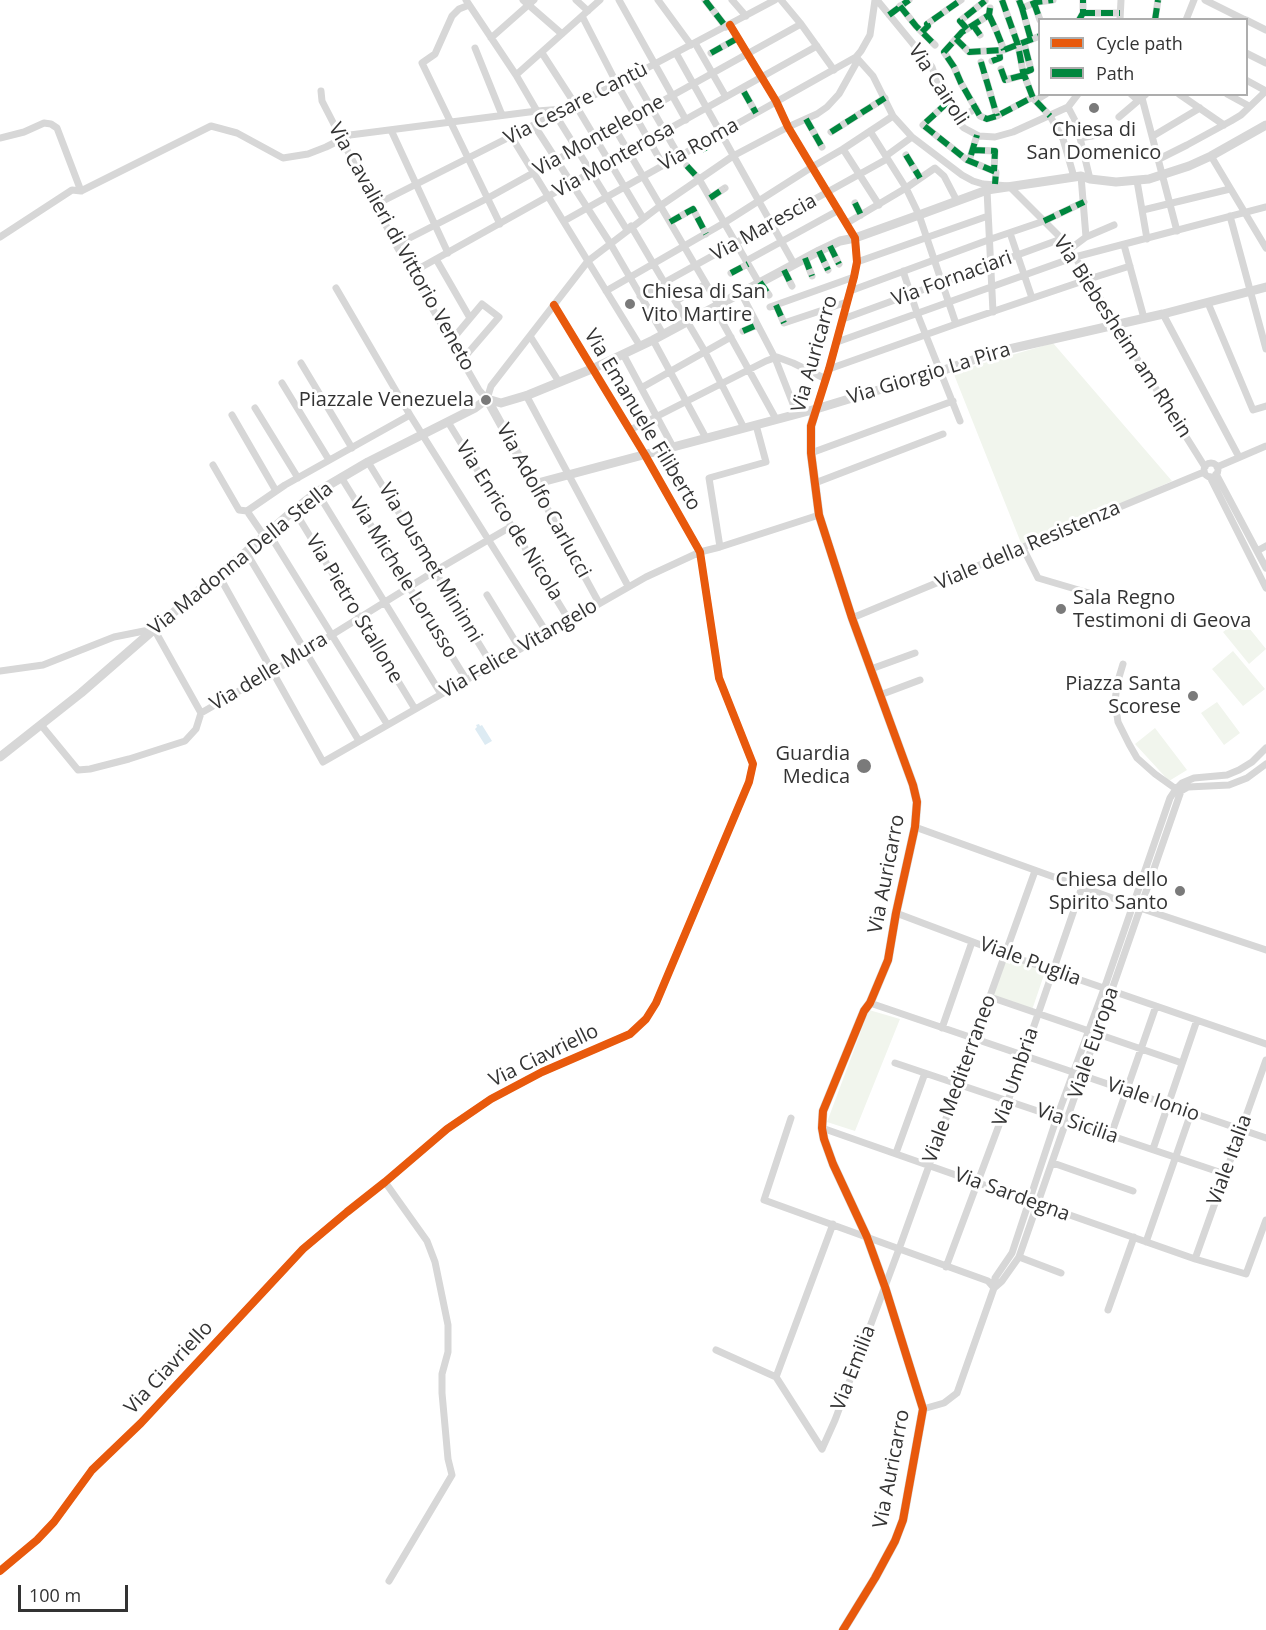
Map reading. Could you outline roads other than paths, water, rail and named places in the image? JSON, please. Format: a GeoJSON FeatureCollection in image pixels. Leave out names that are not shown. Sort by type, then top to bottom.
{"type":"FeatureCollection","features":[{"type":"Feature","properties":{"kind":"street"},"geometry":{"type":"LineString","coordinates":[[576,0],[585,14],[617,84],[663,165]]}},
{"type":"Feature","properties":{"kind":"street"},"geometry":{"type":"LineString","coordinates":[[516,75],[600,0]]}},
{"type":"Feature","properties":{"kind":"street"},"geometry":{"type":"LineString","coordinates":[[619,0],[686,120]]}},
{"type":"Feature","properties":{"kind":"street"},"geometry":{"type":"LineString","coordinates":[[658,0],[693,44],[726,97]]}},
{"type":"Feature","properties":{"kind":"street","name":"Via Auricarro"},"geometry":{"type":"LineString","coordinates":[[705,0],[738,38],[855,238],[857,262],[854,277],[811,426],[811,453],[819,515],[852,618],[913,785],[917,802],[915,827],[888,960],[870,1003],[864,1011],[824,1111],[822,1128],[833,1164],[867,1237],[885,1287],[923,1409],[903,1520],[876,1578],[843,1630]]}},
{"type":"Feature","properties":{"kind":"street"},"geometry":{"type":"LineString","coordinates":[[732,0],[746,16]]}},
{"type":"Feature","properties":{"kind":"street","name":"Via Cesare Cantù"},"geometry":{"type":"LineString","coordinates":[[375,205],[633,76],[775,0]]}},
{"type":"Feature","properties":{"kind":"street"},"geometry":{"type":"LineString","coordinates":[[781,0],[834,70]]}},
{"type":"Feature","properties":{"kind":"street"},"geometry":{"type":"LineString","coordinates":[[872,0],[870,35],[839,94],[827,107],[733,156],[629,228],[588,261],[491,386],[487,399],[501,403],[594,368],[653,340],[819,251],[991,187],[1082,177],[1116,182],[1162,176],[1211,156],[1266,125]]}},
{"type":"Feature","properties":{"kind":"street","name":"Via Cairoli"},"geometry":{"type":"LineString","coordinates":[[872,0],[889,15],[932,67],[948,102],[964,128],[977,135],[995,137],[1013,132],[1068,107]]}},
{"type":"Feature","properties":{"kind":"street"},"geometry":{"type":"LineString","coordinates":[[889,15],[909,0]]}},
{"type":"Feature","properties":{"kind":"street"},"geometry":{"type":"LineString","coordinates":[[922,32],[928,26],[927,24],[960,0]]}},
{"type":"Feature","properties":{"kind":"street"},"geometry":{"type":"LineString","coordinates":[[1031,41],[1001,0],[944,52],[980,116],[987,119],[997,116],[1042,96]]}},
{"type":"Feature","properties":{"kind":"street"},"geometry":{"type":"LineString","coordinates":[[1053,0],[1021,4],[1031,41],[1024,74],[1027,90],[1050,116],[1082,177]]}},
{"type":"Feature","properties":{"kind":"street"},"geometry":{"type":"LineString","coordinates":[[1083,0],[1081,16],[1120,16],[1121,0]]}},
{"type":"Feature","properties":{"kind":"street"},"geometry":{"type":"LineString","coordinates":[[1155,18],[1158,0]]}},
{"type":"Feature","properties":{"kind":"street"},"geometry":{"type":"LineString","coordinates":[[1187,18],[1194,0]]}},
{"type":"Feature","properties":{"kind":"street"},"geometry":{"type":"LineString","coordinates":[[1205,0],[1242,18]]}},
{"type":"Feature","properties":{"kind":"street"},"geometry":{"type":"LineString","coordinates":[[980,35],[960,21],[984,1],[996,30],[1001,50],[1000,58],[992,61]]}},
{"type":"Feature","properties":{"kind":"street"},"geometry":{"type":"LineString","coordinates":[[500,224],[422,63],[435,54],[452,16],[467,2],[537,111]]}},
{"type":"Feature","properties":{"kind":"street"},"geometry":{"type":"LineString","coordinates":[[491,38],[529,2],[562,34]]}},
{"type":"Feature","properties":{"kind":"street"},"geometry":{"type":"LineString","coordinates":[[1034,3],[1039,18]]}},
{"type":"Feature","properties":{"kind":"street"},"geometry":{"type":"LineString","coordinates":[[900,6],[934,45]]}},
{"type":"Feature","properties":{"kind":"street"},"geometry":{"type":"LineString","coordinates":[[1248,21],[1266,30]]}},
{"type":"Feature","properties":{"kind":"street","name":"Via Monteleone"},"geometry":{"type":"LineString","coordinates":[[396,245],[488,198],[801,24]]}},
{"type":"Feature","properties":{"kind":"street"},"geometry":{"type":"LineString","coordinates":[[711,53],[738,38]]}},
{"type":"Feature","properties":{"kind":"street"},"geometry":{"type":"LineString","coordinates":[[956,39],[969,52],[1001,50],[1031,41]]}},
{"type":"Feature","properties":{"kind":"street","name":"Via Monterosa"},"geometry":{"type":"LineString","coordinates":[[411,273],[817,46]]}},
{"type":"Feature","properties":{"kind":"street"},"geometry":{"type":"LineString","coordinates":[[475,48],[502,115]]}},
{"type":"Feature","properties":{"kind":"street"},"geometry":{"type":"LineString","coordinates":[[542,53],[643,218]]}},
{"type":"Feature","properties":{"kind":"street"},"geometry":{"type":"LineString","coordinates":[[676,53],[794,264]]}},
{"type":"Feature","properties":{"kind":"street"},"geometry":{"type":"LineString","coordinates":[[1248,53],[1266,63]]}},
{"type":"Feature","properties":{"kind":"street"},"geometry":{"type":"LineString","coordinates":[[857,58],[873,76],[893,116],[912,137],[962,175],[991,187]]}},
{"type":"Feature","properties":{"kind":"street","name":"Via Roma"},"geometry":{"type":"LineString","coordinates":[[564,221],[679,156],[704,147],[720,134],[776,101],[857,58]]}},
{"type":"Feature","properties":{"kind":"street"},"geometry":{"type":"LineString","coordinates":[[981,62],[997,116]]}},
{"type":"Feature","properties":{"kind":"street"},"geometry":{"type":"LineString","coordinates":[[1001,69],[1005,80],[1024,74]]}},
{"type":"Feature","properties":{"kind":"street"},"geometry":{"type":"LineString","coordinates":[[633,76],[679,156]]}},
{"type":"Feature","properties":{"kind":"street"},"geometry":{"type":"LineString","coordinates":[[1159,159],[1241,115],[1266,91],[1248,81]]}},
{"type":"Feature","properties":{"kind":"street","name":"Via Cavalieri di Vittorio Veneto"},"geometry":{"type":"LineString","coordinates":[[321,91],[322,101],[411,273],[479,390],[487,399]]}},
{"type":"Feature","properties":{"kind":"street"},"geometry":{"type":"LineString","coordinates":[[744,92],[756,113]]}},
{"type":"Feature","properties":{"kind":"street"},"geometry":{"type":"LineString","coordinates":[[1076,96],[1068,107],[1081,132],[1086,237]]}},
{"type":"Feature","properties":{"kind":"street"},"geometry":{"type":"LineString","coordinates":[[1182,96],[1224,125]]}},
{"type":"Feature","properties":{"kind":"street"},"geometry":{"type":"LineString","coordinates":[[1231,96],[1249,106]]}},
{"type":"Feature","properties":{"kind":"street"},"geometry":{"type":"LineString","coordinates":[[831,132],[885,98]]}},
{"type":"Feature","properties":{"kind":"street"},"geometry":{"type":"LineString","coordinates":[[1119,117],[1142,98],[1177,231]]}},
{"type":"Feature","properties":{"kind":"street"},"geometry":{"type":"LineString","coordinates":[[948,102],[923,125],[969,161],[994,171]]}},
{"type":"Feature","properties":{"kind":"street"},"geometry":{"type":"LineString","coordinates":[[958,120],[976,108]]}},
{"type":"Feature","properties":{"kind":"street"},"geometry":{"type":"LineString","coordinates":[[1152,136],[1200,108]]}},
{"type":"Feature","properties":{"kind":"street"},"geometry":{"type":"LineString","coordinates":[[0,237],[72,189],[81,192],[211,126],[237,133],[283,158],[308,154],[350,135],[564,109]]}},
{"type":"Feature","properties":{"kind":"street"},"geometry":{"type":"LineString","coordinates":[[555,114],[606,196],[654,264],[688,321],[744,428]]}},
{"type":"Feature","properties":{"kind":"street"},"geometry":{"type":"LineString","coordinates":[[606,291],[706,234],[893,116]]}},
{"type":"Feature","properties":{"kind":"street"},"geometry":{"type":"LineString","coordinates":[[806,119],[822,147]]}},
{"type":"Feature","properties":{"kind":"street"},"geometry":{"type":"LineString","coordinates":[[0,138],[24,132],[44,123],[57,128],[81,192]]}},
{"type":"Feature","properties":{"kind":"street"},"geometry":{"type":"LineString","coordinates":[[534,125],[610,243],[663,334]]}},
{"type":"Feature","properties":{"kind":"street"},"geometry":{"type":"LineString","coordinates":[[614,127],[706,284],[731,337],[776,419]]}},
{"type":"Feature","properties":{"kind":"street"},"geometry":{"type":"LineString","coordinates":[[391,130],[447,253]]}},
{"type":"Feature","properties":{"kind":"street"},"geometry":{"type":"LineString","coordinates":[[870,131],[906,188],[919,215],[956,324]]}},
{"type":"Feature","properties":{"kind":"street"},"geometry":{"type":"LineString","coordinates":[[1080,138],[1103,134]]}},
{"type":"Feature","properties":{"kind":"street"},"geometry":{"type":"LineString","coordinates":[[969,161],[977,135]]}},
{"type":"Feature","properties":{"kind":"street"},"geometry":{"type":"LineString","coordinates":[[511,136],[640,346]]}},
{"type":"Feature","properties":{"kind":"street","name":"Via Marescia"},"geometry":{"type":"LineString","coordinates":[[640,296],[860,176],[912,137]]}},
{"type":"Feature","properties":{"kind":"street"},"geometry":{"type":"LineString","coordinates":[[843,149],[879,205]]}},
{"type":"Feature","properties":{"kind":"street"},"geometry":{"type":"LineString","coordinates":[[973,150],[995,151],[994,171],[996,172],[991,187],[988,216],[993,312]]}},
{"type":"Feature","properties":{"kind":"street"},"geometry":{"type":"LineString","coordinates":[[906,155],[920,178]]}},
{"type":"Feature","properties":{"kind":"street"},"geometry":{"type":"LineString","coordinates":[[1211,156],[1265,243]]}},
{"type":"Feature","properties":{"kind":"street"},"geometry":{"type":"LineString","coordinates":[[687,166],[699,179],[747,263],[769,295]]}},
{"type":"Feature","properties":{"kind":"street"},"geometry":{"type":"LineString","coordinates":[[847,223],[935,168],[944,176],[957,201]]}},
{"type":"Feature","properties":{"kind":"street"},"geometry":{"type":"LineString","coordinates":[[1137,181],[1147,239]]}},
{"type":"Feature","properties":{"kind":"street","name":"Via Biebesheim am Rhein"},"geometry":{"type":"LineString","coordinates":[[1009,186],[1076,257],[1116,325],[1210,471],[1266,568]]}},
{"type":"Feature","properties":{"kind":"street"},"geometry":{"type":"LineString","coordinates":[[710,198],[725,188]]}},
{"type":"Feature","properties":{"kind":"street"},"geometry":{"type":"LineString","coordinates":[[1143,210],[1230,189]]}},
{"type":"Feature","properties":{"kind":"street"},"geometry":{"type":"LineString","coordinates":[[850,291],[1044,221],[1084,202]]}},
{"type":"Feature","properties":{"kind":"street"},"geometry":{"type":"LineString","coordinates":[[855,203],[861,215]]}},
{"type":"Feature","properties":{"kind":"street"},"geometry":{"type":"LineString","coordinates":[[837,342],[1076,257],[1266,207]]}},
{"type":"Feature","properties":{"kind":"street"},"geometry":{"type":"LineString","coordinates":[[670,222],[693,209],[706,234]]}},
{"type":"Feature","properties":{"kind":"street"},"geometry":{"type":"LineString","coordinates":[[731,273],[839,210]]}},
{"type":"Feature","properties":{"kind":"street"},"geometry":{"type":"LineString","coordinates":[[857,262],[988,216]]}},
{"type":"Feature","properties":{"kind":"street"},"geometry":{"type":"LineString","coordinates":[[1230,216],[1266,349]]}},
{"type":"Feature","properties":{"kind":"street"},"geometry":{"type":"LineString","coordinates":[[1070,249],[1086,237],[1114,225]]}},
{"type":"Feature","properties":{"kind":"street"},"geometry":{"type":"LineString","coordinates":[[1010,233],[1032,298]]}},
{"type":"Feature","properties":{"kind":"street","name":"Via Fornaciari"},"geometry":{"type":"LineString","coordinates":[[843,319],[1061,239]]}},
{"type":"Feature","properties":{"kind":"street"},"geometry":{"type":"LineString","coordinates":[[1124,244],[1144,318]]}},
{"type":"Feature","properties":{"kind":"street"},"geometry":{"type":"LineString","coordinates":[[830,246],[839,264]]}},
{"type":"Feature","properties":{"kind":"street"},"geometry":{"type":"LineString","coordinates":[[819,251],[828,270]]}},
{"type":"Feature","properties":{"kind":"street"},"geometry":{"type":"LineString","coordinates":[[805,258],[812,276]]}},
{"type":"Feature","properties":{"kind":"street"},"geometry":{"type":"LineString","coordinates":[[436,259],[470,318]]}},
{"type":"Feature","properties":{"kind":"street"},"geometry":{"type":"LineString","coordinates":[[829,369],[1130,266]]}},
{"type":"Feature","properties":{"kind":"street"},"geometry":{"type":"LineString","coordinates":[[784,270],[792,286]]}},
{"type":"Feature","properties":{"kind":"street"},"geometry":{"type":"LineString","coordinates":[[903,272],[960,421]]}},
{"type":"Feature","properties":{"kind":"street"},"geometry":{"type":"LineString","coordinates":[[848,302],[784,323],[773,306],[854,277]]}},
{"type":"Feature","properties":{"kind":"street"},"geometry":{"type":"LineString","coordinates":[[676,301],[706,284]]}},
{"type":"Feature","properties":{"kind":"street","name":"Via Giorgio La Pira"},"geometry":{"type":"LineString","coordinates":[[534,484],[816,409],[996,352],[1208,303],[1266,287]]}},
{"type":"Feature","properties":{"kind":"street"},"geometry":{"type":"LineString","coordinates":[[336,288],[410,415],[547,633]]}},
{"type":"Feature","properties":{"kind":"street"},"geometry":{"type":"LineString","coordinates":[[741,293],[775,358],[797,414]]}},
{"type":"Feature","properties":{"kind":"street"},"geometry":{"type":"LineString","coordinates":[[1208,303],[1253,410],[1266,406]]}},
{"type":"Feature","properties":{"kind":"street"},"geometry":{"type":"LineString","coordinates":[[450,341],[482,304],[499,317],[462,360]]}},
{"type":"Feature","properties":{"kind":"street","name":"Via Emanuele Filiberto"},"geometry":{"type":"LineString","coordinates":[[554,305],[594,368],[700,552]]}},
{"type":"Feature","properties":{"kind":"street"},"geometry":{"type":"LineString","coordinates":[[1162,314],[1239,457]]}},
{"type":"Feature","properties":{"kind":"street"},"geometry":{"type":"LineString","coordinates":[[743,331],[757,325]]}},
{"type":"Feature","properties":{"kind":"street"},"geometry":{"type":"LineString","coordinates":[[530,336],[559,382]]}},
{"type":"Feature","properties":{"kind":"street"},"geometry":{"type":"LineString","coordinates":[[641,388],[731,337]]}},
{"type":"Feature","properties":{"kind":"street"},"geometry":{"type":"LineString","coordinates":[[653,340],[706,438]]}},
{"type":"Feature","properties":{"kind":"street"},"geometry":{"type":"LineString","coordinates":[[623,354],[673,447]]}},
{"type":"Feature","properties":{"kind":"street"},"geometry":{"type":"LineString","coordinates":[[630,430],[766,360],[775,358],[793,363],[826,379]]}},
{"type":"Feature","properties":{"kind":"street"},"geometry":{"type":"LineString","coordinates":[[301,363],[352,448]]}},
{"type":"Feature","properties":{"kind":"street"},"geometry":{"type":"LineString","coordinates":[[282,383],[329,460]]}},
{"type":"Feature","properties":{"kind":"street"},"geometry":{"type":"LineString","coordinates":[[526,395],[628,586]]}},
{"type":"Feature","properties":{"kind":"street","name":"Via Madonna Della Stella"},"geometry":{"type":"LineString","coordinates":[[0,758],[81,693],[317,492],[368,462],[475,408],[487,399]]}},
{"type":"Feature","properties":{"kind":"street","name":"Via Adolfo Carlucci"},"geometry":{"type":"LineString","coordinates":[[487,399],[599,603]]}},
{"type":"Feature","properties":{"kind":"street"},"geometry":{"type":"LineString","coordinates":[[811,453],[953,401]]}},
{"type":"Feature","properties":{"kind":"street"},"geometry":{"type":"LineString","coordinates":[[255,408],[298,478]]}},
{"type":"Feature","properties":{"kind":"street"},"geometry":{"type":"LineString","coordinates":[[232,415],[276,491]]}},
{"type":"Feature","properties":{"kind":"street"},"geometry":{"type":"LineString","coordinates":[[213,465],[239,510],[247,511],[298,478],[410,415]]}},
{"type":"Feature","properties":{"kind":"street","name":"Via Enrico de Nicola"},"geometry":{"type":"LineString","coordinates":[[448,422],[569,620]]}},
{"type":"Feature","properties":{"kind":"street"},"geometry":{"type":"LineString","coordinates":[[756,425],[766,462],[709,478],[720,547],[819,515]]}},
{"type":"Feature","properties":{"kind":"street"},"geometry":{"type":"LineString","coordinates":[[815,483],[942,434]]}},
{"type":"Feature","properties":{"kind":"street","name":"Viale della Resistenza"},"geometry":{"type":"LineString","coordinates":[[852,618],[1266,446]]}},
{"type":"Feature","properties":{"kind":"street","name":"Via Dusmet Mininni"},"geometry":{"type":"LineString","coordinates":[[368,462],[492,665]]}},
{"type":"Feature","properties":{"kind":"street","name":"Via Biebesheim am Rhein"},"geometry":{"type":"LineString","coordinates":[[1210,471],[1266,588]]}},
{"type":"Feature","properties":{"kind":"street","name":"Via Michele Lorusso"},"geometry":{"type":"LineString","coordinates":[[341,477],[466,679]]}},
{"type":"Feature","properties":{"kind":"street"},"geometry":{"type":"LineString","coordinates":[[317,492],[441,694]]}},
{"type":"Feature","properties":{"kind":"street","name":"Via Pietro Stallone"},"geometry":{"type":"LineString","coordinates":[[294,510],[415,709]]}},
{"type":"Feature","properties":{"kind":"street"},"geometry":{"type":"LineString","coordinates":[[247,511],[266,534],[332,634],[387,724]]}},
{"type":"Feature","properties":{"kind":"street","name":"Via delle Mura"},"geometry":{"type":"LineString","coordinates":[[41,725],[78,770],[129,759],[185,741],[196,729],[201,713],[512,526]]}},
{"type":"Feature","properties":{"kind":"street"},"geometry":{"type":"LineString","coordinates":[[1257,551],[1266,546]]}},
{"type":"Feature","properties":{"kind":"street","name":"Via Felice Vitangelo"},"geometry":{"type":"LineString","coordinates":[[272,672],[323,762],[628,586],[700,552],[720,547]]}},
{"type":"Feature","properties":{"kind":"street"},"geometry":{"type":"LineString","coordinates":[[1023,548],[1038,578],[1099,596]]}},
{"type":"Feature","properties":{"kind":"street"},"geometry":{"type":"LineString","coordinates":[[246,552],[359,741]]}},
{"type":"Feature","properties":{"kind":"street","name":"Via Ciavriello"},"geometry":{"type":"LineString","coordinates":[[0,1571],[37,1540],[54,1522],[92,1470],[141,1423],[303,1249],[447,1129],[491,1099],[542,1072],[630,1034],[646,1019],[656,1003],[749,782],[753,764],[719,678],[700,552]]}},
{"type":"Feature","properties":{"kind":"street"},"geometry":{"type":"LineString","coordinates":[[218,574],[272,672]]}},
{"type":"Feature","properties":{"kind":"street"},"geometry":{"type":"LineString","coordinates":[[487,595],[520,649]]}},
{"type":"Feature","properties":{"kind":"street"},"geometry":{"type":"LineString","coordinates":[[0,671],[43,665],[114,636],[154,629],[201,713]]}},
{"type":"Feature","properties":{"kind":"street"},"geometry":{"type":"LineString","coordinates":[[871,669],[915,653]]}},
{"type":"Feature","properties":{"kind":"street"},"geometry":{"type":"LineString","coordinates":[[1124,664],[1115,702],[1118,722],[1137,758],[1155,774],[1179,790]]}},
{"type":"Feature","properties":{"kind":"street"},"geometry":{"type":"LineString","coordinates":[[880,695],[920,680]]}},
{"type":"Feature","properties":{"kind":"street"},"geometry":{"type":"LineString","coordinates":[[1179,790],[1182,783],[1194,778],[1227,775],[1239,770],[1252,762],[1266,748]]}},
{"type":"Feature","properties":{"kind":"street"},"geometry":{"type":"LineString","coordinates":[[1179,790],[1188,787],[1229,785],[1247,778],[1266,764]]}},
{"type":"Feature","properties":{"kind":"street","name":"Viale Europa"},"geometry":{"type":"LineString","coordinates":[[994,1288],[1002,1281],[1019,1257],[1097,1034],[1108,990],[1179,790]]}},
{"type":"Feature","properties":{"kind":"street"},"geometry":{"type":"LineString","coordinates":[[915,827],[1035,871],[1266,950]]}},
{"type":"Feature","properties":{"kind":"street","name":"Viale Mediterraneo"},"geometry":{"type":"LineString","coordinates":[[885,1287],[1035,871]]}},
{"type":"Feature","properties":{"kind":"street","name":"Via Umbria"},"geometry":{"type":"LineString","coordinates":[[946,1267],[1008,1101],[1082,887]]}},
{"type":"Feature","properties":{"kind":"street","name":"Viale Puglia"},"geometry":{"type":"LineString","coordinates":[[896,913],[1053,971],[1266,1044]]}},
{"type":"Feature","properties":{"kind":"street"},"geometry":{"type":"LineString","coordinates":[[942,1028],[972,942]]}},
{"type":"Feature","properties":{"kind":"street","name":"Viale Europa"},"geometry":{"type":"LineString","coordinates":[[923,1409],[944,1403],[957,1393],[994,1288],[995,1278],[1011,1253],[1089,1031],[1108,990]]}},
{"type":"Feature","properties":{"kind":"street"},"geometry":{"type":"LineString","coordinates":[[990,997],[1182,1063]]}},
{"type":"Feature","properties":{"kind":"street","name":"Viale Ionio"},"geometry":{"type":"LineString","coordinates":[[870,1003],[1266,1138]]}},
{"type":"Feature","properties":{"kind":"street"},"geometry":{"type":"LineString","coordinates":[[1111,1135],[1156,1006]]}},
{"type":"Feature","properties":{"kind":"street"},"geometry":{"type":"LineString","coordinates":[[1152,1149],[1197,1020]]}},
{"type":"Feature","properties":{"kind":"street","name":"Viale Italia"},"geometry":{"type":"LineString","coordinates":[[1195,1259],[1266,1060]]}},
{"type":"Feature","properties":{"kind":"street","name":"Via Sicilia"},"geometry":{"type":"LineString","coordinates":[[895,1063],[1225,1174]]}},
{"type":"Feature","properties":{"kind":"street"},"geometry":{"type":"LineString","coordinates":[[896,1153],[925,1072]]}},
{"type":"Feature","properties":{"kind":"street"},"geometry":{"type":"LineString","coordinates":[[1146,1242],[1191,1113]]}},
{"type":"Feature","properties":{"kind":"street"},"geometry":{"type":"LineString","coordinates":[[791,1118],[764,1200],[988,1281],[994,1288]]}},
{"type":"Feature","properties":{"kind":"street","name":"Via Sardegna"},"geometry":{"type":"LineString","coordinates":[[822,1128],[1195,1259],[1246,1274],[1266,1220]]}},
{"type":"Feature","properties":{"kind":"street"},"geometry":{"type":"LineString","coordinates":[[1053,1163],[1133,1191]]}},
{"type":"Feature","properties":{"kind":"street"},"geometry":{"type":"LineString","coordinates":[[385,1182],[427,1241],[435,1262],[448,1325],[448,1352],[442,1374],[442,1393],[448,1459],[452,1475],[389,1581]]}},
{"type":"Feature","properties":{"kind":"street"},"geometry":{"type":"LineString","coordinates":[[716,1350],[776,1377],[833,1224]]}},
{"type":"Feature","properties":{"kind":"street"},"geometry":{"type":"LineString","coordinates":[[1108,1310],[1134,1237]]}},
{"type":"Feature","properties":{"kind":"street"},"geometry":{"type":"LineString","coordinates":[[1019,1257],[1061,1273]]}},
{"type":"Feature","properties":{"kind":"street","name":"Via Emilia"},"geometry":{"type":"LineString","coordinates":[[776,1377],[822,1449],[885,1287]]}},
{"type":"Feature","properties":{"kind":"place","name":"Chiesa di San Domenico"},"geometry":{"type":"Point","coordinates":[1094,108]}},
{"type":"Feature","properties":{"kind":"place","name":"Chiesa di San Vito Martire"},"geometry":{"type":"Point","coordinates":[630,304]}},
{"type":"Feature","properties":{"kind":"place","name":"Piazzale Venezuela"},"geometry":{"type":"Point","coordinates":[486,400]}},
{"type":"Feature","properties":{"kind":"place","name":"Sala Regno Testimoni di Geova"},"geometry":{"type":"Point","coordinates":[1061,609]}},
{"type":"Feature","properties":{"kind":"place","name":"Piazza Santa Scorese"},"geometry":{"type":"Point","coordinates":[1193,696]}},
{"type":"Feature","properties":{"kind":"place","name":"Guardia Medica"},"geometry":{"type":"Point","coordinates":[864,766]}},
{"type":"Feature","properties":{"kind":"place","name":"Chiesa dello Spirito Santo"},"geometry":{"type":"Point","coordinates":[1180,891]}}]}
